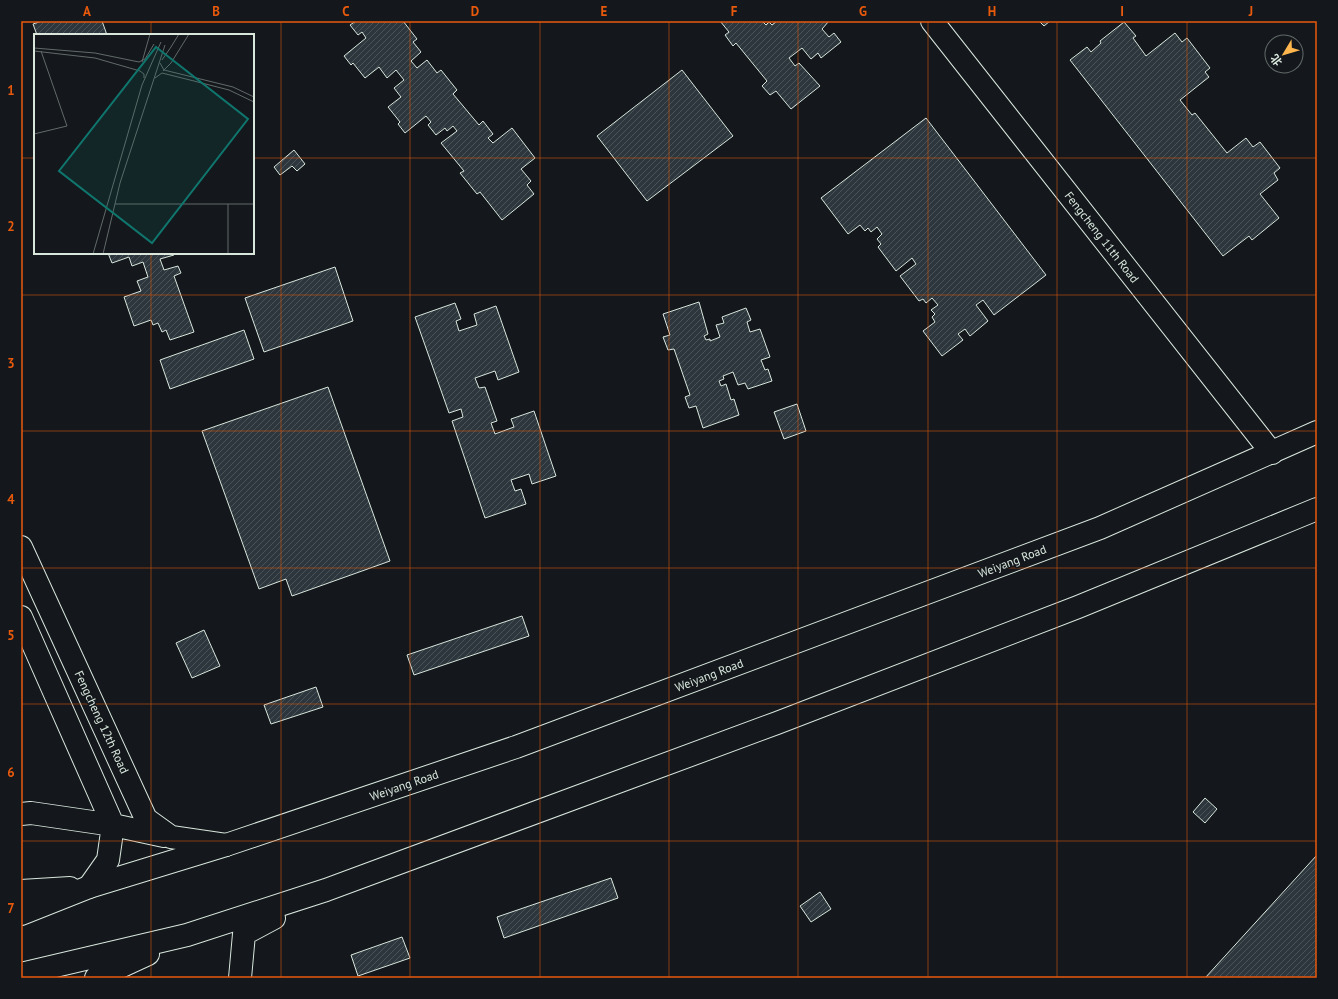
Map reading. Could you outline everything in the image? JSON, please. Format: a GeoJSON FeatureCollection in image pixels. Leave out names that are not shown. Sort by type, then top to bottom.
{"type":"FeatureCollection","features":[{"type":"Feature","properties":{"kind":"main road","name":"Fengcheng 11th Road"},"geometry":{"type":"LineString","coordinates":[[932,21],[1272,453]]}},
{"type":"Feature","properties":{"kind":"main road","name":"Weiyang Road"},"geometry":{"type":"LineString","coordinates":[[89,887],[226,846],[516,747],[1100,528],[1317,432]]}},
{"type":"Feature","properties":{"kind":"main road"},"geometry":{"type":"LineString","coordinates":[[21,974],[187,935],[326,890],[799,714],[1078,607],[1317,510]]}},
{"type":"Feature","properties":{"kind":"main road","name":"Fengcheng 12th Road"},"geometry":{"type":"LineString","coordinates":[[21,547],[146,819],[171,837],[226,846]]}},
{"type":"Feature","properties":{"kind":"main road"},"geometry":{"type":"LineString","coordinates":[[21,617],[113,825],[108,860],[89,887],[21,914]]}},
{"type":"Feature","properties":{"kind":"main road"},"geometry":{"type":"LineString","coordinates":[[21,814],[113,825],[171,837]]}},
{"type":"Feature","properties":{"kind":"main road"},"geometry":{"type":"LineString","coordinates":[[21,891],[89,887]]}},
{"type":"Feature","properties":{"kind":"main road"},"geometry":{"type":"LineString","coordinates":[[240,978],[244,934],[326,890]]}},
{"type":"Feature","properties":{"kind":"main road"},"geometry":{"type":"LineString","coordinates":[[96,978],[187,935]]}},
{"type":"Feature","properties":{"kind":"building"},"geometry":{"type":"Polygon","coordinates":[[[42,21],[102,21],[107,34],[37,34],[33,24],[42,21]]]}},
{"type":"Feature","properties":{"kind":"building"},"geometry":{"type":"Polygon","coordinates":[[[356,21],[403,21],[417,39],[413,42],[421,52],[411,61],[417,68],[427,60],[437,73],[441,70],[457,90],[453,94],[479,125],[483,121],[493,134],[488,138],[493,143],[512,128],[535,158],[521,169],[531,181],[527,185],[534,194],[502,220],[480,192],[477,194],[460,173],[464,171],[441,143],[457,131],[453,126],[447,131],[445,128],[436,135],[428,125],[431,122],[426,116],[405,133],[398,124],[400,122],[388,107],[401,97],[394,88],[404,80],[396,70],[387,78],[379,67],[365,78],[353,63],[351,65],[344,56],[366,38],[362,32],[358,35],[350,25],[356,21]]]}},
{"type":"Feature","properties":{"kind":"building"},"geometry":{"type":"Polygon","coordinates":[[[720,21],[762,21],[766,25],[769,22],[772,25],[777,21],[829,21],[822,29],[829,37],[834,33],[841,42],[821,58],[818,53],[811,59],[802,48],[789,58],[795,66],[799,63],[820,86],[791,109],[776,91],[770,95],[762,86],[767,81],[736,43],[733,46],[725,35],[729,32],[720,21]]]}},
{"type":"Feature","properties":{"kind":"building"},"geometry":{"type":"Polygon","coordinates":[[[1039,21],[1050,21],[1044,26],[1039,21]]]}},
{"type":"Feature","properties":{"kind":"building"},"geometry":{"type":"Polygon","coordinates":[[[1124,22],[1136,36],[1133,38],[1146,56],[1175,33],[1182,42],[1187,38],[1210,68],[1205,72],[1209,77],[1180,100],[1192,115],[1195,113],[1227,153],[1246,138],[1253,147],[1260,142],[1280,168],[1274,173],[1278,180],[1260,194],[1279,218],[1252,240],[1249,236],[1223,256],[1070,60],[1087,47],[1091,52],[1101,43],[1100,41],[1124,22]]]}},
{"type":"Feature","properties":{"kind":"building"},"geometry":{"type":"Polygon","coordinates":[[[682,70],[733,136],[647,201],[597,136],[682,70]]]}},
{"type":"Feature","properties":{"kind":"building"},"geometry":{"type":"Polygon","coordinates":[[[926,118],[1046,275],[994,315],[983,300],[976,305],[988,321],[970,336],[965,329],[958,334],[963,340],[942,356],[923,331],[935,322],[932,317],[935,314],[931,310],[938,305],[932,298],[926,303],[923,299],[919,301],[900,276],[916,264],[912,258],[896,271],[878,247],[881,244],[877,239],[882,234],[877,227],[871,232],[868,228],[865,231],[860,225],[848,234],[821,198],[926,118]]]}},
{"type":"Feature","properties":{"kind":"building"},"geometry":{"type":"Polygon","coordinates":[[[294,150],[305,164],[297,171],[292,166],[280,175],[274,167],[294,150]]]}},
{"type":"Feature","properties":{"kind":"building"},"geometry":{"type":"Polygon","coordinates":[[[108,254],[174,254],[160,259],[164,270],[178,266],[181,273],[174,276],[194,332],[170,340],[166,330],[162,332],[158,323],[153,325],[151,320],[134,326],[124,297],[141,291],[137,281],[148,277],[143,262],[132,266],[129,257],[112,263],[108,254]]]}},
{"type":"Feature","properties":{"kind":"building"},"geometry":{"type":"Polygon","coordinates":[[[335,267],[353,321],[264,352],[245,298],[335,267]]]}},
{"type":"Feature","properties":{"kind":"building"},"geometry":{"type":"Polygon","coordinates":[[[699,302],[708,334],[704,336],[706,340],[710,339],[710,341],[720,337],[716,325],[724,323],[722,317],[746,308],[751,320],[747,322],[750,332],[760,329],[770,357],[761,360],[765,370],[768,369],[772,381],[748,389],[745,383],[738,385],[733,372],[723,376],[724,379],[719,381],[721,386],[726,384],[731,400],[734,399],[739,415],[703,428],[696,406],[689,408],[685,397],[690,395],[674,349],[668,350],[663,337],[670,335],[663,314],[699,302]]]}},
{"type":"Feature","properties":{"kind":"building"},"geometry":{"type":"Polygon","coordinates":[[[455,303],[461,319],[456,321],[459,331],[477,325],[474,314],[496,306],[519,372],[498,380],[495,371],[475,378],[479,388],[485,387],[497,421],[491,423],[495,434],[514,427],[511,419],[534,411],[556,476],[532,484],[529,474],[511,480],[515,491],[521,489],[526,504],[485,518],[452,421],[463,417],[461,409],[449,413],[415,317],[455,303]]]}},
{"type":"Feature","properties":{"kind":"building"},"geometry":{"type":"Polygon","coordinates":[[[244,330],[254,359],[170,389],[160,360],[244,330]]]}},
{"type":"Feature","properties":{"kind":"building"},"geometry":{"type":"Polygon","coordinates":[[[328,387],[390,561],[292,596],[286,579],[259,589],[202,431],[328,387]]]}},
{"type":"Feature","properties":{"kind":"building"},"geometry":{"type":"Polygon","coordinates":[[[797,404],[806,431],[784,439],[774,412],[797,404]]]}},
{"type":"Feature","properties":{"kind":"building"},"geometry":{"type":"Polygon","coordinates":[[[522,616],[529,636],[414,675],[407,655],[522,616]]]}},
{"type":"Feature","properties":{"kind":"building"},"geometry":{"type":"Polygon","coordinates":[[[204,630],[220,666],[192,678],[176,643],[204,630]]]}},
{"type":"Feature","properties":{"kind":"building"},"geometry":{"type":"Polygon","coordinates":[[[316,687],[323,707],[271,724],[264,705],[316,687]]]}},
{"type":"Feature","properties":{"kind":"building"},"geometry":{"type":"Polygon","coordinates":[[[1205,798],[1217,809],[1205,823],[1193,812],[1205,798]]]}},
{"type":"Feature","properties":{"kind":"building"},"geometry":{"type":"Polygon","coordinates":[[[1317,855],[1317,978],[1205,978],[1317,855]]]}},
{"type":"Feature","properties":{"kind":"building"},"geometry":{"type":"Polygon","coordinates":[[[611,878],[618,898],[504,938],[497,917],[611,878]]]}},
{"type":"Feature","properties":{"kind":"building"},"geometry":{"type":"Polygon","coordinates":[[[820,892],[831,909],[811,922],[800,906],[820,892]]]}},
{"type":"Feature","properties":{"kind":"building"},"geometry":{"type":"Polygon","coordinates":[[[402,937],[410,958],[358,976],[351,955],[402,937]]]}}]}
